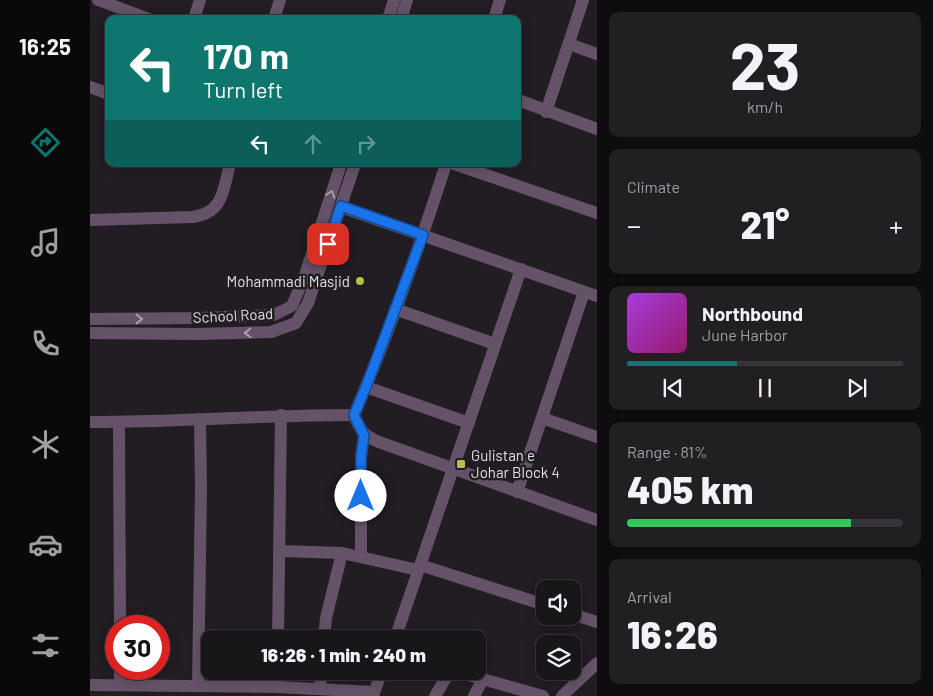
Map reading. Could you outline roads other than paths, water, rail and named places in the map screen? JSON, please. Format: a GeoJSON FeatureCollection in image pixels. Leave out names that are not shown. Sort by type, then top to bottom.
{"type":"FeatureCollection","features":[{"type":"Feature","properties":{"kind":"street"},"geometry":{"type":"LineString","coordinates":[[98,0],[116,3],[141,15]]}},
{"type":"Feature","properties":{"kind":"street"},"geometry":{"type":"LineString","coordinates":[[195,15],[200,0]]}},
{"type":"Feature","properties":{"kind":"street"},"geometry":{"type":"LineString","coordinates":[[275,15],[280,0]]}},
{"type":"Feature","properties":{"kind":"street"},"geometry":{"type":"LineString","coordinates":[[389,15],[394,0]]}},
{"type":"Feature","properties":{"kind":"street"},"geometry":{"type":"LineString","coordinates":[[402,15],[407,0]]}},
{"type":"Feature","properties":{"kind":"street"},"geometry":{"type":"LineString","coordinates":[[495,15],[500,0]]}},
{"type":"Feature","properties":{"kind":"street"},"geometry":{"type":"LineString","coordinates":[[546,112],[583,0]]}},
{"type":"Feature","properties":{"kind":"street"},"geometry":{"type":"LineString","coordinates":[[569,44],[597,54]]}},
{"type":"Feature","properties":{"kind":"street"},"geometry":{"type":"LineString","coordinates":[[90,88],[105,93]]}},
{"type":"Feature","properties":{"kind":"street"},"geometry":{"type":"LineString","coordinates":[[521,101],[546,112],[597,129]]}},
{"type":"Feature","properties":{"kind":"street"},"geometry":{"type":"LineString","coordinates":[[90,220],[205,215],[219,204],[229,167]]}},
{"type":"Feature","properties":{"kind":"street","name":"School Road"},"geometry":{"type":"LineString","coordinates":[[90,334],[271,332],[296,323],[308,303],[316,261],[340,167]]}},
{"type":"Feature","properties":{"kind":"street","name":"School Road"},"geometry":{"type":"LineString","coordinates":[[90,319],[274,316],[292,306],[316,261],[341,206],[354,167]]}},
{"type":"Feature","properties":{"kind":"street"},"geometry":{"type":"LineString","coordinates":[[361,556],[361,457],[364,435],[354,415],[423,235],[445,167]]}},
{"type":"Feature","properties":{"kind":"street"},"geometry":{"type":"LineString","coordinates":[[463,167],[597,213]]}},
{"type":"Feature","properties":{"kind":"street"},"geometry":{"type":"LineString","coordinates":[[341,206],[597,296]]}},
{"type":"Feature","properties":{"kind":"street"},"geometry":{"type":"LineString","coordinates":[[398,630],[521,269]]}},
{"type":"Feature","properties":{"kind":"street"},"geometry":{"type":"LineString","coordinates":[[517,492],[584,292]]}},
{"type":"Feature","properties":{"kind":"street"},"geometry":{"type":"LineString","coordinates":[[395,309],[495,344]]}},
{"type":"Feature","properties":{"kind":"street"},"geometry":{"type":"LineString","coordinates":[[366,387],[469,423]]}},
{"type":"Feature","properties":{"kind":"street"},"geometry":{"type":"LineString","coordinates":[[90,422],[200,420],[280,415],[354,415]]}},
{"type":"Feature","properties":{"kind":"street"},"geometry":{"type":"LineString","coordinates":[[278,630],[280,415]]}},
{"type":"Feature","properties":{"kind":"street"},"geometry":{"type":"LineString","coordinates":[[542,418],[597,437]]}},
{"type":"Feature","properties":{"kind":"street"},"geometry":{"type":"LineString","coordinates":[[200,420],[202,689]]}},
{"type":"Feature","properties":{"kind":"street"},"geometry":{"type":"LineString","coordinates":[[119,422],[120,615]]}},
{"type":"Feature","properties":{"kind":"street"},"geometry":{"type":"LineString","coordinates":[[364,435],[597,520]]}},
{"type":"Feature","properties":{"kind":"street"},"geometry":{"type":"LineString","coordinates":[[279,551],[361,556],[419,568],[536,602]]}},
{"type":"Feature","properties":{"kind":"street"},"geometry":{"type":"LineString","coordinates":[[325,630],[326,618],[342,554]]}},
{"type":"Feature","properties":{"kind":"street"},"geometry":{"type":"LineString","coordinates":[[581,617],[597,622]]}},
{"type":"Feature","properties":{"kind":"street"},"geometry":{"type":"LineString","coordinates":[[562,696],[597,663]]}},
{"type":"Feature","properties":{"kind":"street"},"geometry":{"type":"LineString","coordinates":[[120,680],[120,685]]}},
{"type":"Feature","properties":{"kind":"street"},"geometry":{"type":"LineString","coordinates":[[277,680],[277,687]]}},
{"type":"Feature","properties":{"kind":"street"},"geometry":{"type":"LineString","coordinates":[[324,680],[328,692]]}},
{"type":"Feature","properties":{"kind":"street"},"geometry":{"type":"LineString","coordinates":[[90,685],[120,685],[167,691],[202,689],[257,692],[277,687],[373,694],[378,680]]}},
{"type":"Feature","properties":{"kind":"street"},"geometry":{"type":"LineString","coordinates":[[435,696],[446,680]]}},
{"type":"Feature","properties":{"kind":"street"},"geometry":{"type":"LineString","coordinates":[[474,696],[482,680]]}},
{"type":"Feature","properties":{"kind":"street"},"geometry":{"type":"LineString","coordinates":[[486,680],[543,696]]}},
{"type":"Feature","properties":{"kind":"place","name":"Mohammadi Masjid"},"geometry":{"type":"Point","coordinates":[360,281]}},
{"type":"Feature","properties":{"kind":"place","name":"Gulistan e Johar Block 4"},"geometry":{"type":"Point","coordinates":[461,464]}}]}
